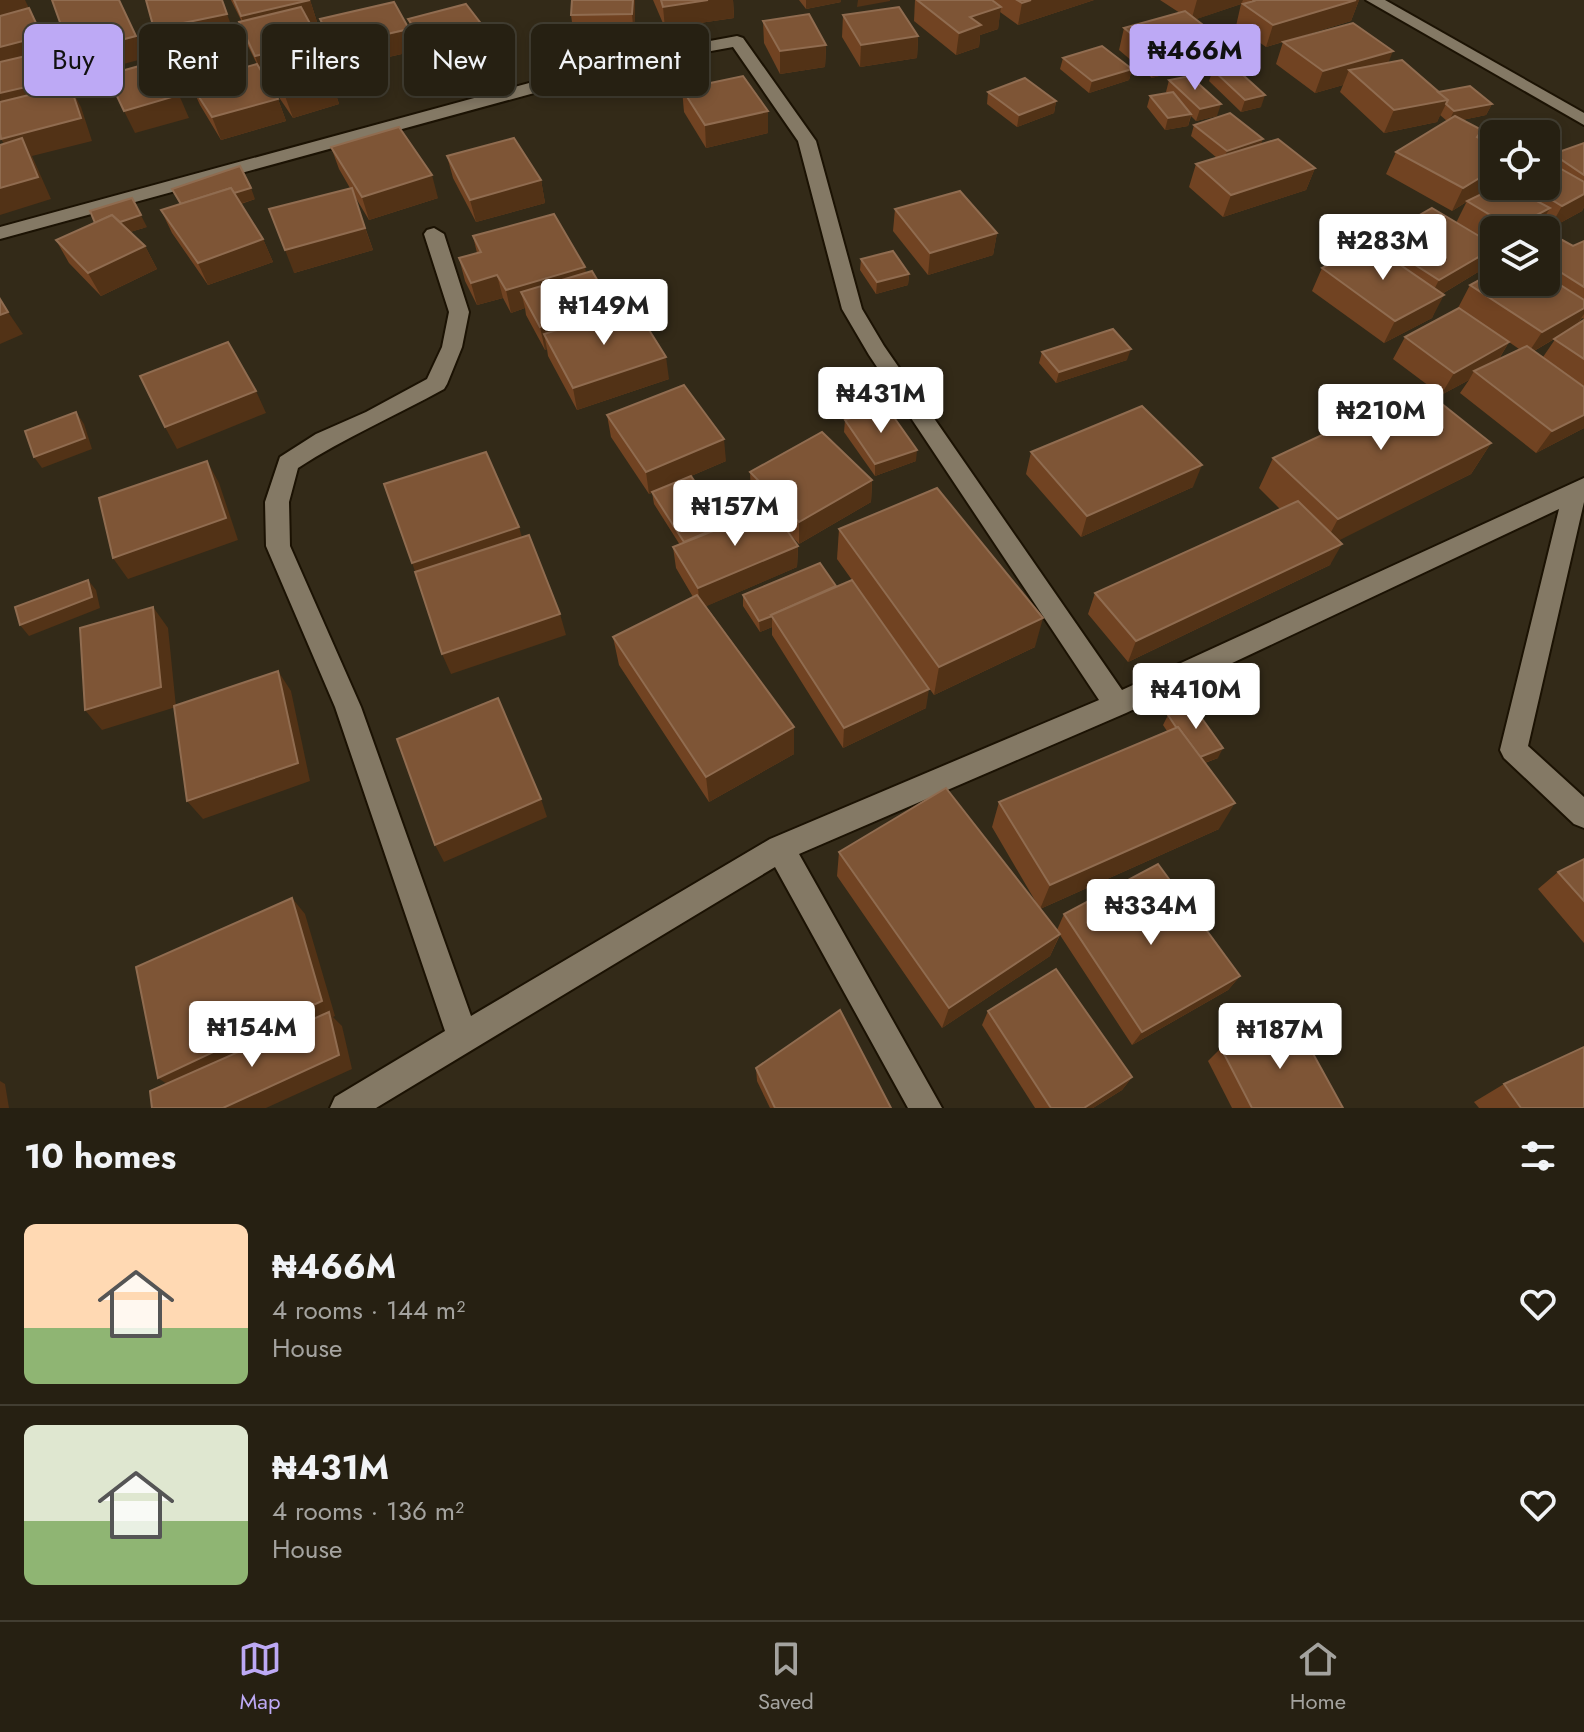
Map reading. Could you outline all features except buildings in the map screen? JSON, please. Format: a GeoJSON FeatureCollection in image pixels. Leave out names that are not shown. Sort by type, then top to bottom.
{"type":"FeatureCollection","features":[{"type":"Feature","properties":{"kind":"street"},"geometry":{"type":"LineString","coordinates":[[1374,0],[1584,120]]}},
{"type":"Feature","properties":{"kind":"street"},"geometry":{"type":"LineString","coordinates":[[0,233],[561,80],[656,56],[737,41],[807,141],[852,309],[884,363],[1117,705]]}},
{"type":"Feature","properties":{"kind":"street"},"geometry":{"type":"LineString","coordinates":[[434,234],[459,312],[452,347],[436,384],[374,418],[324,440],[288,463],[277,502],[278,546],[348,707],[463,1037]]}},
{"type":"Feature","properties":{"kind":"street"},"geometry":{"type":"LineString","coordinates":[[346,1108],[780,848],[1117,705],[1580,489]]}},
{"type":"Feature","properties":{"kind":"street"},"geometry":{"type":"LineString","coordinates":[[1580,489],[1514,750],[1584,815]]}},
{"type":"Feature","properties":{"kind":"street"},"geometry":{"type":"LineString","coordinates":[[780,848],[926,1108]]}}]}
